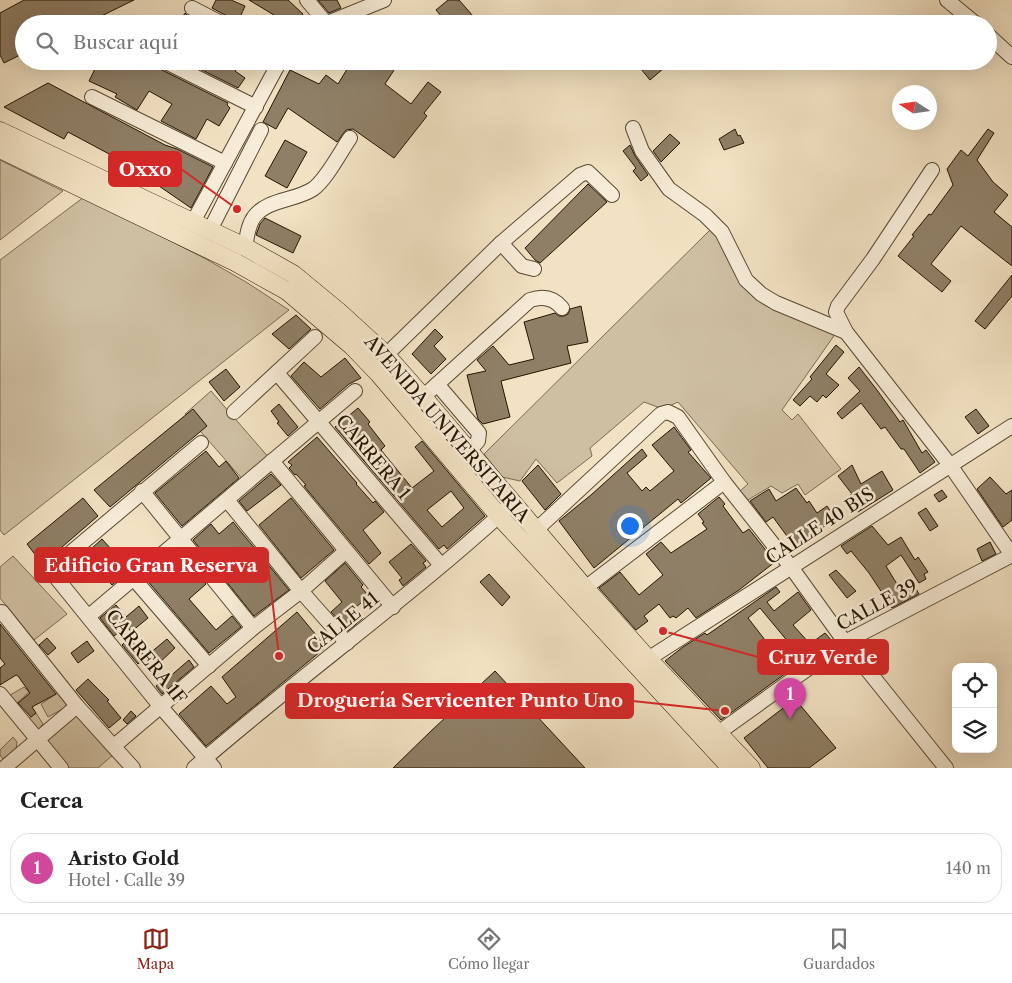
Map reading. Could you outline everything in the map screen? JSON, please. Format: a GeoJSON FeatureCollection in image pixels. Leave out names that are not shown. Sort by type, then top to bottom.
{"type":"FeatureCollection","features":[{"type":"Feature","properties":{"kind":"main road","name":"AVENIDA UNIVERSITARIA"},"geometry":{"type":"LineString","coordinates":[[0,131],[245,247],[293,274],[340,312],[386,355],[423,396],[585,588],[648,659],[751,768]]}},
{"type":"Feature","properties":{"kind":"main road","name":"AVENIDA UNIVERSITARIA"},"geometry":{"type":"LineString","coordinates":[[0,149],[235,262],[287,291],[352,346],[379,374],[499,516],[731,768]]}},
{"type":"Feature","properties":{"kind":"street"},"geometry":{"type":"LineString","coordinates":[[307,0],[318,15]]}},
{"type":"Feature","properties":{"kind":"street"},"geometry":{"type":"LineString","coordinates":[[347,15],[384,0]]}},
{"type":"Feature","properties":{"kind":"street"},"geometry":{"type":"LineString","coordinates":[[947,0],[965,15]]}},
{"type":"Feature","properties":{"kind":"street"},"geometry":{"type":"LineString","coordinates":[[192,8],[206,15]]}},
{"type":"Feature","properties":{"kind":"street"},"geometry":{"type":"LineString","coordinates":[[997,43],[1012,57]]}},
{"type":"Feature","properties":{"kind":"street"},"geometry":{"type":"LineString","coordinates":[[182,70],[256,107]]}},
{"type":"Feature","properties":{"kind":"street"},"geometry":{"type":"LineString","coordinates":[[193,222],[275,70]]}},
{"type":"Feature","properties":{"kind":"street"},"geometry":{"type":"LineString","coordinates":[[92,97],[225,163]]}},
{"type":"Feature","properties":{"kind":"street"},"geometry":{"type":"LineString","coordinates":[[634,128],[642,151],[669,189],[705,215],[722,232],[746,280],[761,294],[776,303],[846,332]]}},
{"type":"Feature","properties":{"kind":"street"},"geometry":{"type":"LineString","coordinates":[[210,230],[261,130]]}},
{"type":"Feature","properties":{"kind":"street"},"geometry":{"type":"LineString","coordinates":[[245,247],[253,218],[263,208],[296,197],[314,188],[331,168],[350,138]]}},
{"type":"Feature","properties":{"kind":"street"},"geometry":{"type":"LineString","coordinates":[[932,170],[873,260],[838,306],[837,318],[950,465],[1012,555]]}},
{"type":"Feature","properties":{"kind":"street"},"geometry":{"type":"LineString","coordinates":[[386,355],[500,243],[580,174],[588,172],[612,195]]}},
{"type":"Feature","properties":{"kind":"street"},"geometry":{"type":"LineString","coordinates":[[500,243],[522,266],[534,269]]}},
{"type":"Feature","properties":{"kind":"street"},"geometry":{"type":"LineString","coordinates":[[423,396],[530,300],[536,298],[550,299],[562,308]]}},
{"type":"Feature","properties":{"kind":"street"},"geometry":{"type":"LineString","coordinates":[[234,412],[314,337]]}},
{"type":"Feature","properties":{"kind":"street","name":"CARRERA 1"},"geometry":{"type":"LineString","coordinates":[[277,373],[441,565]]}},
{"type":"Feature","properties":{"kind":"street"},"geometry":{"type":"LineString","coordinates":[[437,384],[479,433],[478,441],[469,451]]}},
{"type":"Feature","properties":{"kind":"street"},"geometry":{"type":"LineString","coordinates":[[89,616],[354,392]]}},
{"type":"Feature","properties":{"kind":"street"},"geometry":{"type":"LineString","coordinates":[[536,530],[661,414],[668,412],[678,417],[724,482],[792,567],[845,642],[946,768]]}},
{"type":"Feature","properties":{"kind":"street","name":"CALLE 40 BIS"},"geometry":{"type":"LineString","coordinates":[[648,659],[1012,426]]}},
{"type":"Feature","properties":{"kind":"street"},"geometry":{"type":"LineString","coordinates":[[201,442],[142,491],[253,628]]}},
{"type":"Feature","properties":{"kind":"street"},"geometry":{"type":"LineString","coordinates":[[272,461],[393,606]]}},
{"type":"Feature","properties":{"kind":"street"},"geometry":{"type":"LineString","coordinates":[[585,588],[724,482]]}},
{"type":"Feature","properties":{"kind":"street","name":"CARRERA 1F"},"geometry":{"type":"LineString","coordinates":[[142,491],[50,570],[210,763]]}},
{"type":"Feature","properties":{"kind":"street"},"geometry":{"type":"LineString","coordinates":[[227,500],[300,591],[347,643]]}},
{"type":"Feature","properties":{"kind":"street","name":"CALLE 41"},"geometry":{"type":"LineString","coordinates":[[194,768],[210,763],[347,643],[513,503]]}},
{"type":"Feature","properties":{"kind":"street"},"geometry":{"type":"LineString","coordinates":[[114,746],[346,551]]}},
{"type":"Feature","properties":{"kind":"street","name":"CALLE 39"},"geometry":{"type":"LineString","coordinates":[[718,733],[845,642],[1012,555]]}},
{"type":"Feature","properties":{"kind":"street"},"geometry":{"type":"LineString","coordinates":[[134,579],[209,666]]}},
{"type":"Feature","properties":{"kind":"street"},"geometry":{"type":"LineString","coordinates":[[1,613],[77,706],[133,768]]}},
{"type":"Feature","properties":{"kind":"street"},"geometry":{"type":"LineString","coordinates":[[0,694],[61,768]]}},
{"type":"Feature","properties":{"kind":"street"},"geometry":{"type":"LineString","coordinates":[[4,768],[77,706]]}},
{"type":"Feature","properties":{"kind":"shaded area"},"geometry":{"type":"Polygon","coordinates":[[[0,160],[63,191],[0,240],[0,160]]]}},
{"type":"Feature","properties":{"kind":"shaded area"},"geometry":{"type":"Polygon","coordinates":[[[84,197],[206,259],[289,310],[4,535],[0,530],[0,260],[84,197]]]}},
{"type":"Feature","properties":{"kind":"shaded area"},"geometry":{"type":"Polygon","coordinates":[[[711,229],[763,301],[838,330],[782,410],[792,420],[798,414],[841,469],[805,495],[798,484],[782,493],[771,486],[748,500],[740,491],[748,484],[678,402],[663,409],[644,402],[590,448],[592,456],[557,483],[536,459],[520,481],[502,477],[484,454],[711,229]]]}},
{"type":"Feature","properties":{"kind":"shaded area"},"geometry":{"type":"Polygon","coordinates":[[[211,391],[270,459],[244,481],[185,414],[211,391]]]}},
{"type":"Feature","properties":{"kind":"shaded area"},"geometry":{"type":"Polygon","coordinates":[[[13,556],[67,614],[34,640],[0,598],[0,567],[13,556]]]}},
{"type":"Feature","properties":{"kind":"shaded area"},"geometry":{"type":"Polygon","coordinates":[[[24,687],[29,692],[15,705],[10,695],[24,687]]]}},
{"type":"Feature","properties":{"kind":"shaded area"},"geometry":{"type":"Polygon","coordinates":[[[59,692],[68,706],[48,717],[41,704],[59,692]]]}},
{"type":"Feature","properties":{"kind":"shaded area"},"geometry":{"type":"Polygon","coordinates":[[[36,713],[43,724],[38,730],[28,723],[29,718],[36,713]]]}},
{"type":"Feature","properties":{"kind":"shaded area"},"geometry":{"type":"Polygon","coordinates":[[[79,713],[114,754],[98,768],[65,768],[44,743],[79,713]]]}},
{"type":"Feature","properties":{"kind":"shaded area"},"geometry":{"type":"Polygon","coordinates":[[[13,737],[17,742],[16,749],[3,759],[0,755],[0,750],[13,737]]]}},
{"type":"Feature","properties":{"kind":"building"},"geometry":{"type":"Polygon","coordinates":[[[24,0],[134,0],[103,15],[15,15],[15,58],[4,63],[0,55],[0,13],[24,0]]]}},
{"type":"Feature","properties":{"kind":"building"},"geometry":{"type":"Polygon","coordinates":[[[216,0],[231,0],[245,6],[241,15],[225,15],[212,8],[216,0]]]}},
{"type":"Feature","properties":{"kind":"building"},"geometry":{"type":"Polygon","coordinates":[[[249,0],[288,0],[303,14],[274,15],[249,0]]]}},
{"type":"Feature","properties":{"kind":"building"},"geometry":{"type":"Polygon","coordinates":[[[318,0],[337,0],[341,8],[329,13],[318,0]]]}},
{"type":"Feature","properties":{"kind":"building"},"geometry":{"type":"Polygon","coordinates":[[[448,0],[459,0],[472,15],[440,15],[436,10],[448,0]]]}},
{"type":"Feature","properties":{"kind":"building"},"geometry":{"type":"Polygon","coordinates":[[[94,70],[162,70],[228,103],[227,105],[230,108],[219,126],[207,119],[196,139],[161,121],[172,104],[149,91],[137,110],[115,97],[117,94],[89,81],[94,70]]]}},
{"type":"Feature","properties":{"kind":"building"},"geometry":{"type":"Polygon","coordinates":[[[202,70],[236,70],[245,78],[238,88],[202,70]]]}},
{"type":"Feature","properties":{"kind":"building"},"geometry":{"type":"Polygon","coordinates":[[[290,70],[319,84],[326,75],[338,84],[347,70],[394,70],[385,84],[411,104],[428,82],[441,92],[424,113],[427,116],[394,158],[353,129],[346,130],[337,142],[288,108],[276,129],[263,122],[290,70]]]}},
{"type":"Feature","properties":{"kind":"building"},"geometry":{"type":"Polygon","coordinates":[[[642,70],[662,70],[650,80],[642,70]]]}},
{"type":"Feature","properties":{"kind":"building"},"geometry":{"type":"Polygon","coordinates":[[[48,83],[165,145],[213,167],[191,208],[111,155],[68,132],[64,139],[4,107],[48,83]]]}},
{"type":"Feature","properties":{"kind":"building"},"geometry":{"type":"Polygon","coordinates":[[[735,129],[744,143],[724,150],[719,139],[735,129]]]}},
{"type":"Feature","properties":{"kind":"building"},"geometry":{"type":"Polygon","coordinates":[[[988,129],[994,133],[977,160],[993,182],[1008,195],[994,212],[1012,227],[1012,266],[961,226],[931,264],[951,281],[942,292],[898,256],[914,236],[912,235],[929,214],[931,215],[953,185],[947,169],[961,150],[968,156],[988,129]]]}},
{"type":"Feature","properties":{"kind":"building"},"geometry":{"type":"Polygon","coordinates":[[[670,134],[680,143],[661,162],[653,151],[670,134]]]}},
{"type":"Feature","properties":{"kind":"building"},"geometry":{"type":"Polygon","coordinates":[[[285,140],[307,152],[287,188],[265,176],[285,140]]]}},
{"type":"Feature","properties":{"kind":"building"},"geometry":{"type":"Polygon","coordinates":[[[630,145],[648,175],[641,181],[633,171],[636,168],[623,151],[630,145]]]}},
{"type":"Feature","properties":{"kind":"building"},"geometry":{"type":"Polygon","coordinates":[[[588,184],[607,202],[540,263],[535,260],[525,248],[588,184]]]}},
{"type":"Feature","properties":{"kind":"building"},"geometry":{"type":"Polygon","coordinates":[[[265,218],[301,236],[293,253],[256,235],[260,224],[265,218]]]}},
{"type":"Feature","properties":{"kind":"building"},"geometry":{"type":"Polygon","coordinates":[[[1012,275],[1012,296],[985,329],[975,321],[1012,275]]]}},
{"type":"Feature","properties":{"kind":"building"},"geometry":{"type":"Polygon","coordinates":[[[581,306],[588,342],[567,346],[571,363],[501,381],[510,417],[483,424],[478,419],[467,375],[486,371],[477,360],[493,346],[509,365],[534,359],[524,322],[555,313],[559,316],[564,316],[568,314],[570,309],[581,306]]]}},
{"type":"Feature","properties":{"kind":"building"},"geometry":{"type":"Polygon","coordinates":[[[296,315],[311,329],[289,349],[272,334],[296,315]]]}},
{"type":"Feature","properties":{"kind":"building"},"geometry":{"type":"Polygon","coordinates":[[[435,329],[443,337],[434,346],[446,359],[431,374],[412,354],[435,329]]]}},
{"type":"Feature","properties":{"kind":"building"},"geometry":{"type":"Polygon","coordinates":[[[836,345],[844,352],[826,374],[839,385],[826,398],[823,395],[817,402],[810,396],[800,406],[793,400],[812,379],[810,377],[836,345]]]}},
{"type":"Feature","properties":{"kind":"building"},"geometry":{"type":"Polygon","coordinates":[[[345,358],[361,378],[349,384],[320,409],[291,376],[304,362],[321,377],[345,358]]]}},
{"type":"Feature","properties":{"kind":"building"},"geometry":{"type":"Polygon","coordinates":[[[859,367],[900,422],[903,420],[922,453],[926,450],[935,462],[920,473],[904,449],[901,449],[885,427],[881,429],[861,403],[842,419],[837,413],[860,391],[848,378],[859,367]]]}},
{"type":"Feature","properties":{"kind":"building"},"geometry":{"type":"Polygon","coordinates":[[[226,369],[240,387],[224,401],[209,382],[226,369]]]}},
{"type":"Feature","properties":{"kind":"building"},"geometry":{"type":"Polygon","coordinates":[[[279,404],[298,427],[288,436],[277,423],[279,422],[271,411],[279,404]]]}},
{"type":"Feature","properties":{"kind":"building"},"geometry":{"type":"Polygon","coordinates":[[[358,408],[370,422],[368,424],[385,446],[381,450],[412,488],[434,471],[415,447],[422,441],[485,516],[447,549],[444,545],[439,549],[335,427],[358,408]],[[451,491],[427,510],[442,527],[464,508],[451,491]]]}},
{"type":"Feature","properties":{"kind":"building"},"geometry":{"type":"Polygon","coordinates":[[[193,409],[207,426],[110,507],[94,490],[193,409]]]}},
{"type":"Feature","properties":{"kind":"building"},"geometry":{"type":"Polygon","coordinates":[[[976,409],[989,426],[978,434],[965,417],[976,409]]]}},
{"type":"Feature","properties":{"kind":"building"},"geometry":{"type":"Polygon","coordinates":[[[674,427],[691,450],[688,452],[711,478],[681,503],[678,499],[594,568],[559,521],[642,449],[647,456],[627,473],[642,491],[646,487],[650,491],[674,471],[652,445],[674,427]]]}},
{"type":"Feature","properties":{"kind":"building"},"geometry":{"type":"Polygon","coordinates":[[[317,437],[356,484],[384,512],[363,530],[381,553],[369,564],[304,486],[306,485],[289,468],[292,465],[288,462],[317,437]]]}},
{"type":"Feature","properties":{"kind":"building"},"geometry":{"type":"Polygon","coordinates":[[[206,451],[219,467],[226,461],[239,478],[182,526],[155,493],[206,451]]]}},
{"type":"Feature","properties":{"kind":"building"},"geometry":{"type":"Polygon","coordinates":[[[538,465],[561,494],[545,510],[522,481],[538,465]]]}},
{"type":"Feature","properties":{"kind":"building"},"geometry":{"type":"Polygon","coordinates":[[[852,465],[861,484],[882,471],[893,490],[858,512],[848,497],[852,494],[838,476],[852,465]]]}},
{"type":"Feature","properties":{"kind":"building"},"geometry":{"type":"Polygon","coordinates":[[[271,474],[281,485],[247,511],[239,501],[271,474]]]}},
{"type":"Feature","properties":{"kind":"building"},"geometry":{"type":"Polygon","coordinates":[[[990,477],[1006,494],[1012,490],[1012,520],[1003,527],[977,489],[990,477]]]}},
{"type":"Feature","properties":{"kind":"building"},"geometry":{"type":"Polygon","coordinates":[[[796,488],[807,503],[809,501],[817,513],[827,506],[833,515],[825,520],[828,524],[795,547],[773,517],[766,522],[750,501],[769,489],[776,501],[796,488]]]}},
{"type":"Feature","properties":{"kind":"building"},"geometry":{"type":"Polygon","coordinates":[[[942,490],[947,497],[939,502],[934,495],[942,490]]]}},
{"type":"Feature","properties":{"kind":"building"},"geometry":{"type":"Polygon","coordinates":[[[719,497],[725,504],[723,506],[743,533],[749,529],[775,562],[739,590],[696,618],[688,608],[676,618],[673,616],[670,618],[659,604],[644,616],[648,621],[636,630],[599,588],[620,572],[639,595],[663,575],[646,554],[661,542],[671,553],[707,529],[698,514],[719,497]]]}},
{"type":"Feature","properties":{"kind":"building"},"geometry":{"type":"Polygon","coordinates":[[[83,498],[98,516],[43,565],[27,544],[83,498]]]}},
{"type":"Feature","properties":{"kind":"building"},"geometry":{"type":"Polygon","coordinates":[[[291,498],[334,550],[301,578],[259,525],[291,498]]]}},
{"type":"Feature","properties":{"kind":"building"},"geometry":{"type":"Polygon","coordinates":[[[926,508],[938,526],[930,531],[918,513],[926,508]]]}},
{"type":"Feature","properties":{"kind":"building"},"geometry":{"type":"Polygon","coordinates":[[[233,522],[289,590],[254,616],[193,540],[211,524],[219,534],[233,522]]]}},
{"type":"Feature","properties":{"kind":"building"},"geometry":{"type":"Polygon","coordinates":[[[872,526],[888,545],[901,537],[915,560],[918,557],[928,572],[924,574],[926,579],[919,583],[901,555],[886,566],[900,589],[912,582],[919,594],[892,608],[869,573],[851,551],[847,554],[841,546],[872,526]]]}},
{"type":"Feature","properties":{"kind":"building"},"geometry":{"type":"Polygon","coordinates":[[[102,539],[120,559],[128,552],[138,563],[112,585],[103,575],[110,569],[91,549],[102,539]]]}},
{"type":"Feature","properties":{"kind":"building"},"geometry":{"type":"Polygon","coordinates":[[[990,542],[996,554],[982,561],[977,549],[990,542]]]}},
{"type":"Feature","properties":{"kind":"building"},"geometry":{"type":"Polygon","coordinates":[[[411,544],[426,561],[423,563],[426,567],[403,586],[399,580],[402,578],[389,562],[411,544]]]}},
{"type":"Feature","properties":{"kind":"building"},"geometry":{"type":"Polygon","coordinates":[[[179,551],[206,584],[189,599],[216,630],[232,616],[241,627],[209,653],[146,579],[179,551]]]}},
{"type":"Feature","properties":{"kind":"building"},"geometry":{"type":"Polygon","coordinates":[[[345,563],[363,585],[361,587],[369,596],[355,608],[363,618],[348,631],[331,612],[342,602],[325,581],[345,563]]]}},
{"type":"Feature","properties":{"kind":"building"},"geometry":{"type":"Polygon","coordinates":[[[836,570],[856,591],[847,598],[829,575],[836,570]]]}},
{"type":"Feature","properties":{"kind":"building"},"geometry":{"type":"Polygon","coordinates":[[[489,574],[510,597],[502,606],[480,582],[489,574]]]}},
{"type":"Feature","properties":{"kind":"building"},"geometry":{"type":"Polygon","coordinates":[[[776,587],[780,592],[767,602],[774,611],[798,592],[811,610],[793,625],[810,644],[825,633],[832,641],[804,661],[760,608],[748,618],[789,671],[721,720],[665,661],[705,633],[707,635],[776,587]]]}},
{"type":"Feature","properties":{"kind":"building"},"geometry":{"type":"Polygon","coordinates":[[[116,605],[126,617],[139,606],[148,618],[131,632],[127,626],[114,636],[100,618],[116,605]]]}},
{"type":"Feature","properties":{"kind":"building"},"geometry":{"type":"Polygon","coordinates":[[[297,612],[326,647],[206,746],[179,714],[211,686],[227,704],[236,697],[222,677],[297,612]]]}},
{"type":"Feature","properties":{"kind":"building"},"geometry":{"type":"Polygon","coordinates":[[[0,624],[56,694],[32,707],[36,713],[31,717],[18,703],[30,693],[18,676],[16,675],[0,685],[0,668],[5,664],[0,658],[0,624]]]}},
{"type":"Feature","properties":{"kind":"building"},"geometry":{"type":"Polygon","coordinates":[[[47,638],[56,648],[48,655],[39,645],[47,638]]]}},
{"type":"Feature","properties":{"kind":"building"},"geometry":{"type":"Polygon","coordinates":[[[129,638],[146,657],[138,664],[122,645],[129,638]]]}},
{"type":"Feature","properties":{"kind":"building"},"geometry":{"type":"Polygon","coordinates":[[[167,639],[175,648],[158,664],[149,654],[167,639]]]}},
{"type":"Feature","properties":{"kind":"building"},"geometry":{"type":"Polygon","coordinates":[[[87,641],[94,651],[78,663],[71,653],[87,641]]]}},
{"type":"Feature","properties":{"kind":"building"},"geometry":{"type":"Polygon","coordinates":[[[189,660],[194,667],[162,694],[156,686],[189,660]]]}},
{"type":"Feature","properties":{"kind":"building"},"geometry":{"type":"Polygon","coordinates":[[[495,671],[585,768],[393,768],[430,732],[495,671]]]}},
{"type":"Feature","properties":{"kind":"building"},"geometry":{"type":"Polygon","coordinates":[[[88,679],[109,700],[107,701],[121,718],[109,728],[76,690],[88,679]]]}},
{"type":"Feature","properties":{"kind":"building"},"geometry":{"type":"Polygon","coordinates":[[[795,699],[836,748],[809,768],[768,768],[744,738],[795,699]]]}},
{"type":"Feature","properties":{"kind":"building"},"geometry":{"type":"Polygon","coordinates":[[[131,711],[136,716],[127,724],[123,720],[131,711]]]}},
{"type":"Feature","properties":{"kind":"place","name":"Oxxo"},"geometry":{"type":"Point","coordinates":[237,209]}},
{"type":"Feature","properties":{"kind":"place","name":"Cruz Verde"},"geometry":{"type":"Point","coordinates":[663,631]}},
{"type":"Feature","properties":{"kind":"place","name":"Edificio Gran Reserva"},"geometry":{"type":"Point","coordinates":[279,656]}},
{"type":"Feature","properties":{"kind":"place","name":"Droguería Servicenter Punto Uno"},"geometry":{"type":"Point","coordinates":[725,711]}},
{"type":"Feature","properties":{"kind":"place","name":"Aristo Gold"},"geometry":{"type":"Point","coordinates":[790,719]}}]}
